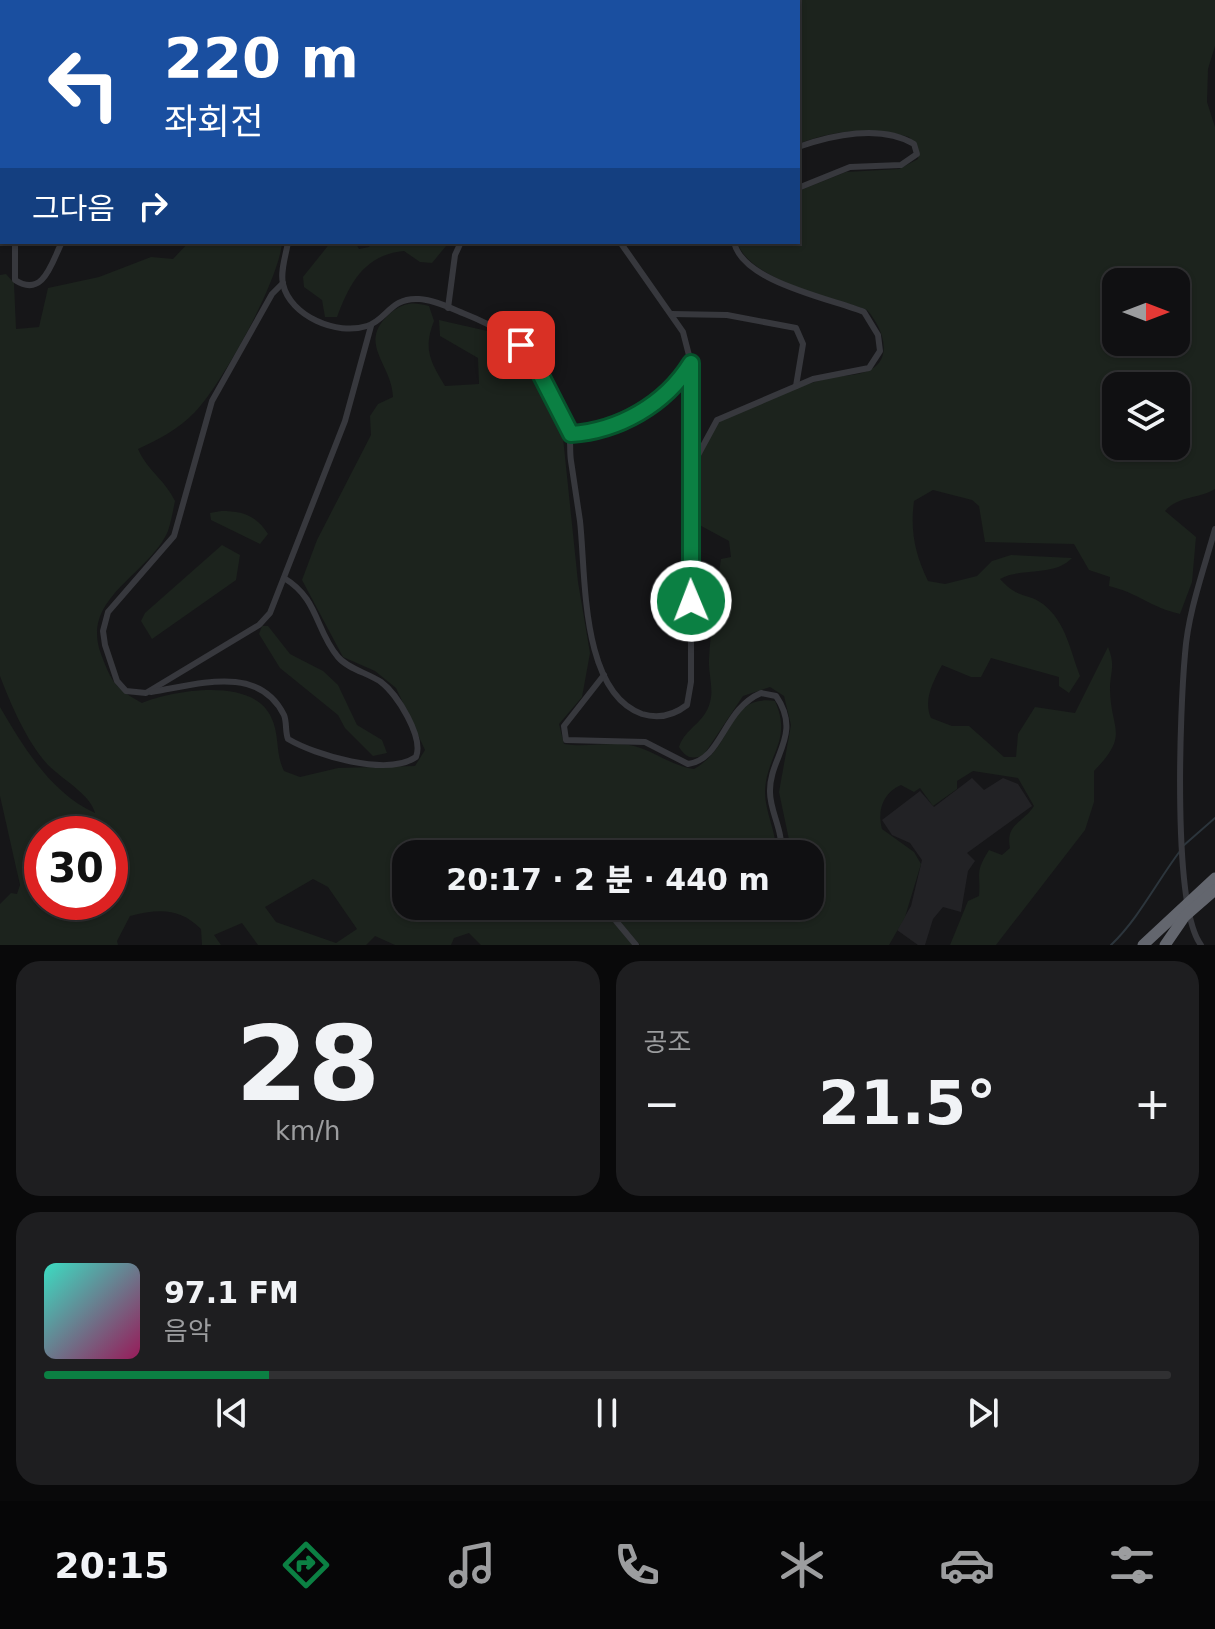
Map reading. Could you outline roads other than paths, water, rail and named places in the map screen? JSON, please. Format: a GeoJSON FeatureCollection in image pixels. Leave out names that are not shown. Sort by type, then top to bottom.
{"type":"FeatureCollection","features":[{"type":"Feature","properties":{"kind":"highway"},"geometry":{"type":"LineString","coordinates":[[1165,945],[1187,910],[1215,878]]}},
{"type":"Feature","properties":{"kind":"highway"},"geometry":{"type":"LineString","coordinates":[[1146,944],[1215,890]]}},
{"type":"Feature","properties":{"kind":"street"},"geometry":{"type":"LineString","coordinates":[[800,146],[841,136],[882,134],[906,139],[914,144],[917,154],[908,163],[850,167],[800,187]]}},
{"type":"Feature","properties":{"kind":"street"},"geometry":{"type":"LineString","coordinates":[[15,244],[15,280],[28,285],[39,284],[46,277],[61,244]]}},
{"type":"Feature","properties":{"kind":"street"},"geometry":{"type":"LineString","coordinates":[[288,244],[283,283],[288,297],[312,319],[348,328],[371,326]]}},
{"type":"Feature","properties":{"kind":"street"},"geometry":{"type":"LineString","coordinates":[[448,308],[455,255],[460,244]]}},
{"type":"Feature","properties":{"kind":"street"},"geometry":{"type":"LineString","coordinates":[[146,693],[266,619],[341,434],[371,326],[388,308],[405,300],[424,299],[500,329],[532,358],[571,434],[585,593],[604,675],[625,705],[645,715],[668,715],[687,705],[692,667],[691,363],[688,343],[672,314],[621,244]]}},
{"type":"Feature","properties":{"kind":"street"},"geometry":{"type":"LineString","coordinates":[[689,472],[711,425],[717,420],[796,386],[875,363],[880,343],[872,320],[864,312],[807,295],[754,268],[739,256],[735,244]]}},
{"type":"Feature","properties":{"kind":"street"},"geometry":{"type":"LineString","coordinates":[[283,283],[272,294],[212,401],[174,536],[108,612],[103,631],[105,645],[117,681],[126,691],[146,693],[214,680],[233,681],[245,684],[271,700],[284,715],[288,739],[300,747],[341,760],[375,764],[399,763],[416,757],[416,737],[392,694],[378,680],[340,660],[308,597],[284,578]]}},
{"type":"Feature","properties":{"kind":"street"},"geometry":{"type":"LineString","coordinates":[[672,314],[727,315],[796,328],[803,344],[796,386]]}},
{"type":"Feature","properties":{"kind":"street"},"geometry":{"type":"LineString","coordinates":[[571,434],[600,431],[624,421],[660,398],[691,363]]}},
{"type":"Feature","properties":{"kind":"street"},"geometry":{"type":"LineString","coordinates":[[1201,945],[1191,932],[1187,910],[1181,834],[1185,653],[1215,529]]}},
{"type":"Feature","properties":{"kind":"street"},"geometry":{"type":"LineString","coordinates":[[604,675],[564,726],[566,740],[645,742],[688,764],[710,752],[742,702],[761,693],[776,696],[786,719],[784,748],[770,791],[781,840]]}},
{"type":"Feature","properties":{"kind":"street"},"geometry":{"type":"LineString","coordinates":[[616,920],[636,945]]}},
{"type":"Feature","properties":{"kind":"waterway"},"geometry":{"type":"LineString","coordinates":[[1183,846],[1215,818]]}},
{"type":"Feature","properties":{"kind":"waterway"},"geometry":{"type":"LineString","coordinates":[[1111,945],[1139,912],[1180,851]]}}]}
